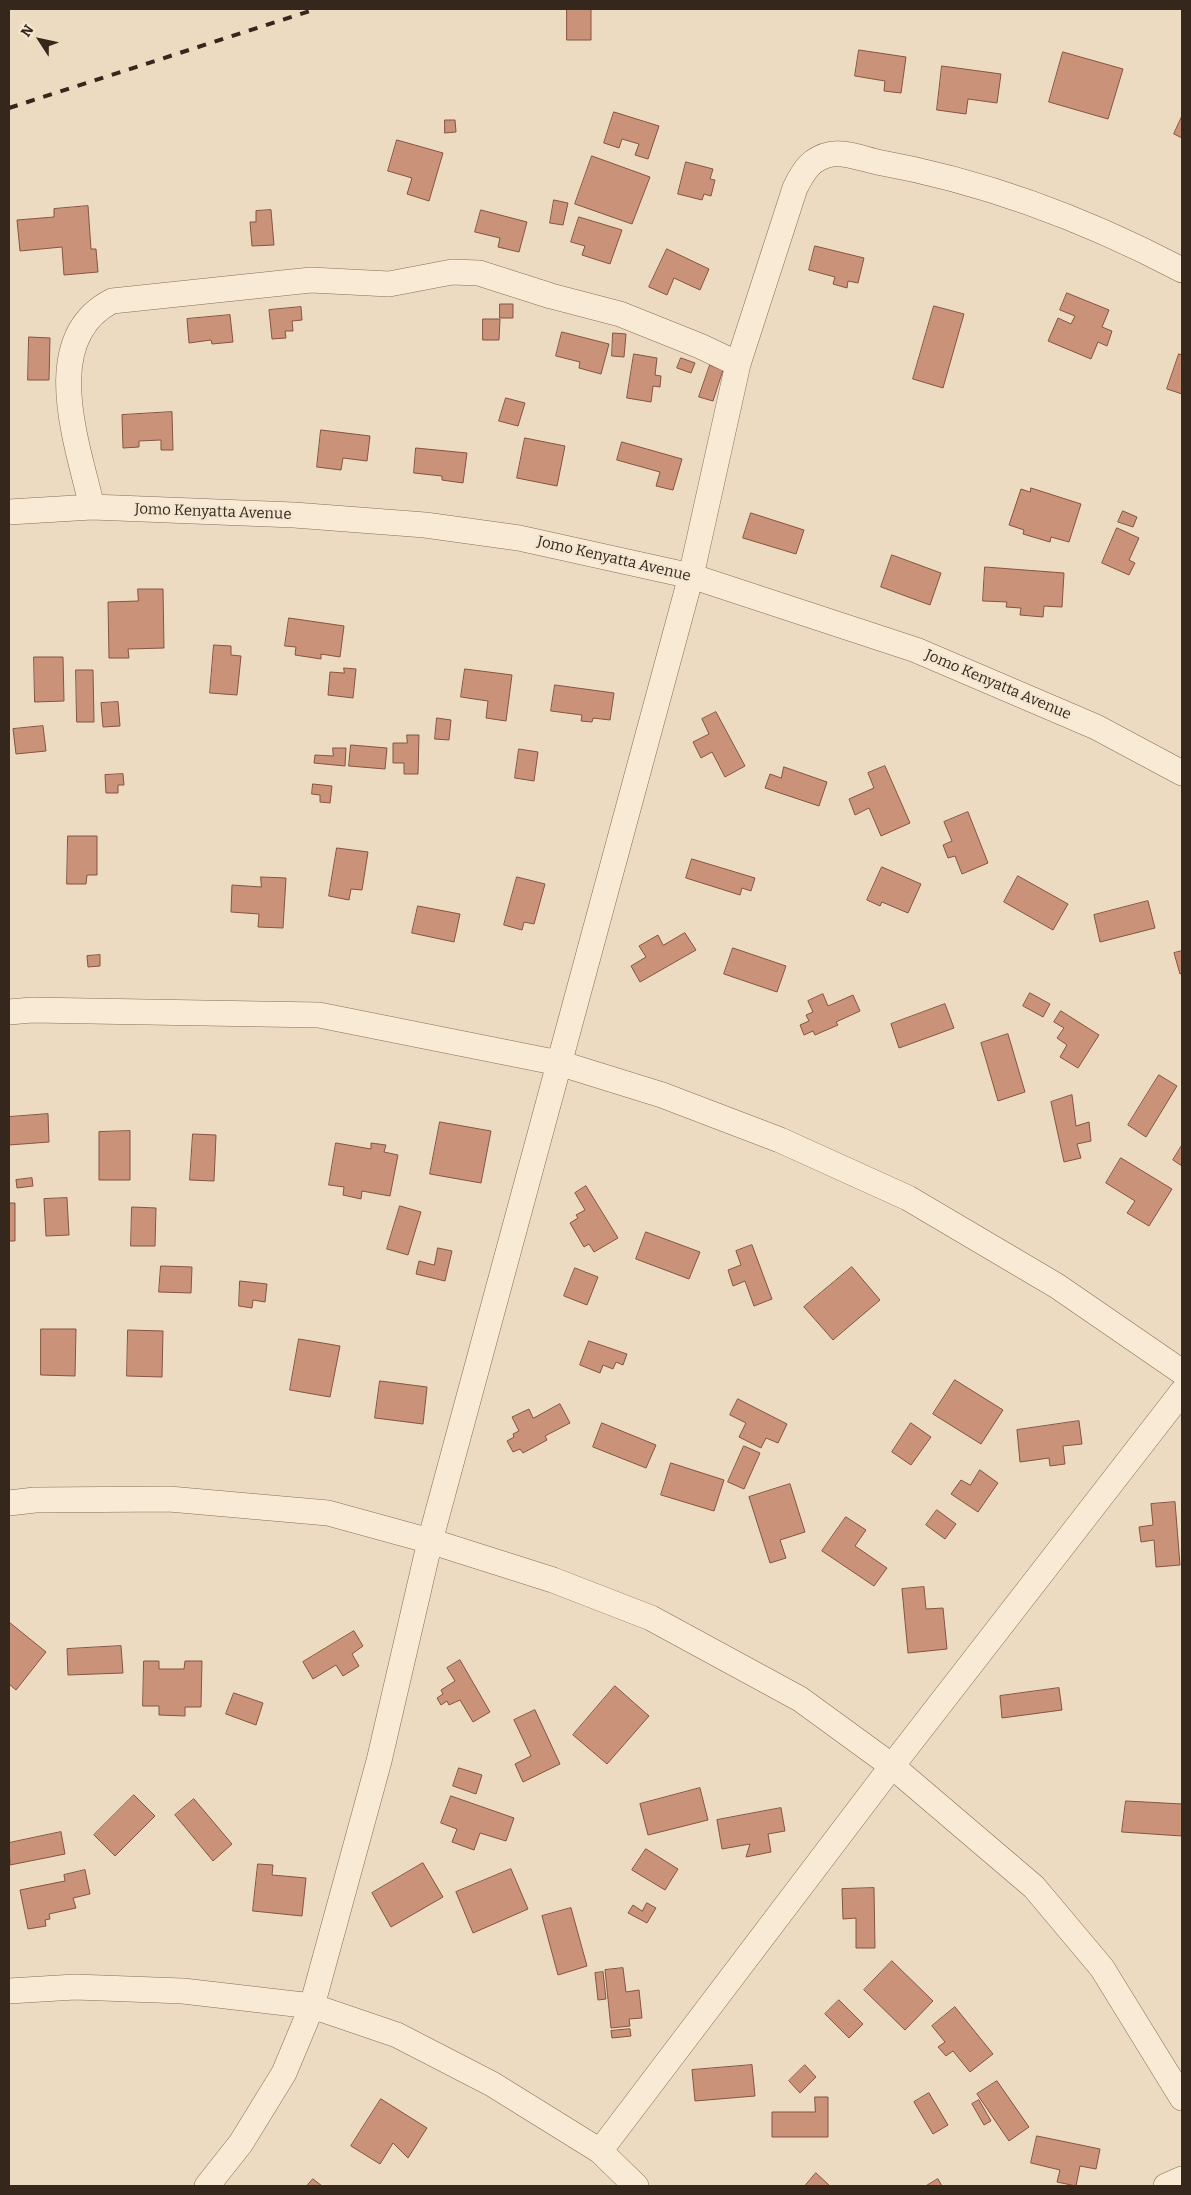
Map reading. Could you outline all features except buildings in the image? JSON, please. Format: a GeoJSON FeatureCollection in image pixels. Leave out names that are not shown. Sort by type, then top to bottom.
{"type":"FeatureCollection","features":[{"type":"Feature","properties":{"kind":"street"},"geometry":{"type":"LineString","coordinates":[[207,2186],[241,2143],[284,2074],[312,2006],[379,1761],[430,1541],[691,576],[738,364],[795,188],[805,168],[817,158],[834,154],[930,174],[992,191],[1065,215],[1138,246],[1182,270]]}},
{"type":"Feature","properties":{"kind":"street"},"geometry":{"type":"LineString","coordinates":[[92,507],[69,406],[69,372],[74,346],[84,322],[99,308],[112,301],[311,280],[389,284],[452,272],[479,273],[551,296],[620,314],[700,346],[738,364]]}},
{"type":"Feature","properties":{"kind":"street","name":"Jomo Kenyatta Avenue"},"geometry":{"type":"LineString","coordinates":[[9,512],[92,507],[294,514],[426,526],[519,538],[691,576],[916,650],[1096,727],[1182,773]]}},
{"type":"Feature","properties":{"kind":"street"},"geometry":{"type":"LineString","coordinates":[[9,1012],[32,1010],[319,1015],[559,1063],[662,1095],[780,1140],[908,1198],[1057,1286],[1182,1372]]}},
{"type":"Feature","properties":{"kind":"street"},"geometry":{"type":"LineString","coordinates":[[600,2152],[892,1766],[1182,1392]]}},
{"type":"Feature","properties":{"kind":"street"},"geometry":{"type":"LineString","coordinates":[[9,1503],[169,1499],[328,1513],[430,1541],[553,1580],[650,1618],[800,1699],[892,1766],[1034,1887],[1102,1968],[1182,2098]]}},
{"type":"Feature","properties":{"kind":"street"},"geometry":{"type":"LineString","coordinates":[[9,1991],[75,1987],[183,1990],[312,2006],[396,2035],[492,2084],[600,2152],[636,2186]]}},
{"type":"Feature","properties":{"kind":"street"},"geometry":{"type":"LineString","coordinates":[[1166,2186],[1182,2179]]}},
{"type":"Feature","properties":{"kind":"railway"},"geometry":{"type":"LineString","coordinates":[[9,108],[316,9]]}}]}
